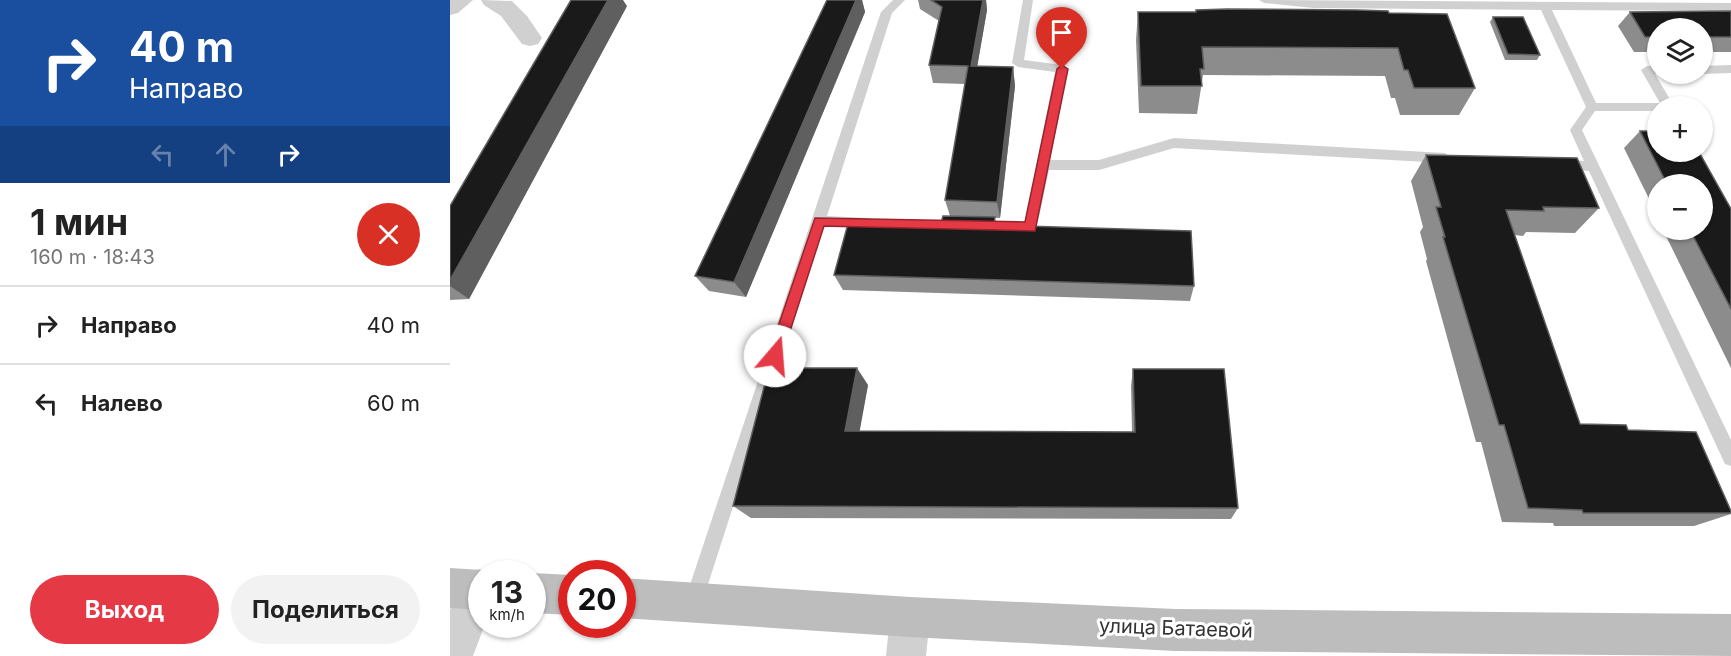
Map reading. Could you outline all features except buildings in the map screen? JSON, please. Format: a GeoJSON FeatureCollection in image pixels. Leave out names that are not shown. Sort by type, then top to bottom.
{"type":"FeatureCollection","features":[{"type":"Feature","properties":{"kind":"main road","name":"улица Батаевой"},"geometry":{"type":"LineString","coordinates":[[636,599],[693,603],[908,637],[1176,643],[1731,635]]}},
{"type":"Feature","properties":{"kind":"street"},"geometry":{"type":"LineString","coordinates":[[450,8],[462,0]]}},
{"type":"Feature","properties":{"kind":"street"},"geometry":{"type":"LineString","coordinates":[[492,0],[514,15],[531,38]]}},
{"type":"Feature","properties":{"kind":"street"},"geometry":{"type":"LineString","coordinates":[[452,656],[468,596]]}},
{"type":"Feature","properties":{"kind":"lane"},"geometry":{"type":"LineString","coordinates":[[693,603],[887,12],[900,0]]}},
{"type":"Feature","properties":{"kind":"lane"},"geometry":{"type":"LineString","coordinates":[[995,226],[1031,227],[1062,69],[1018,63],[1028,0]]}},
{"type":"Feature","properties":{"kind":"lane"},"geometry":{"type":"LineString","coordinates":[[1264,0],[1731,7]]}},
{"type":"Feature","properties":{"kind":"lane"},"geometry":{"type":"LineString","coordinates":[[1545,6],[1592,107]]}},
{"type":"Feature","properties":{"kind":"lane"},"geometry":{"type":"LineString","coordinates":[[1713,69],[1731,69]]}},
{"type":"Feature","properties":{"kind":"lane"},"geometry":{"type":"LineString","coordinates":[[1592,107],[1647,106]]}},
{"type":"Feature","properties":{"kind":"lane"},"geometry":{"type":"LineString","coordinates":[[1592,107],[1576,130],[1731,458]]}},
{"type":"Feature","properties":{"kind":"lane"},"geometry":{"type":"LineString","coordinates":[[1042,165],[1099,165],[1173,143],[1454,158]]}},
{"type":"Feature","properties":{"kind":"lane"},"geometry":{"type":"LineString","coordinates":[[1547,163],[1593,166]]}},
{"type":"Feature","properties":{"kind":"lane"},"geometry":{"type":"LineString","coordinates":[[819,221],[878,223]]}},
{"type":"Feature","properties":{"kind":"route"},"geometry":{"type":"LineString","coordinates":[[775,356],[819,221],[1031,227],[1062,69]]}}]}
